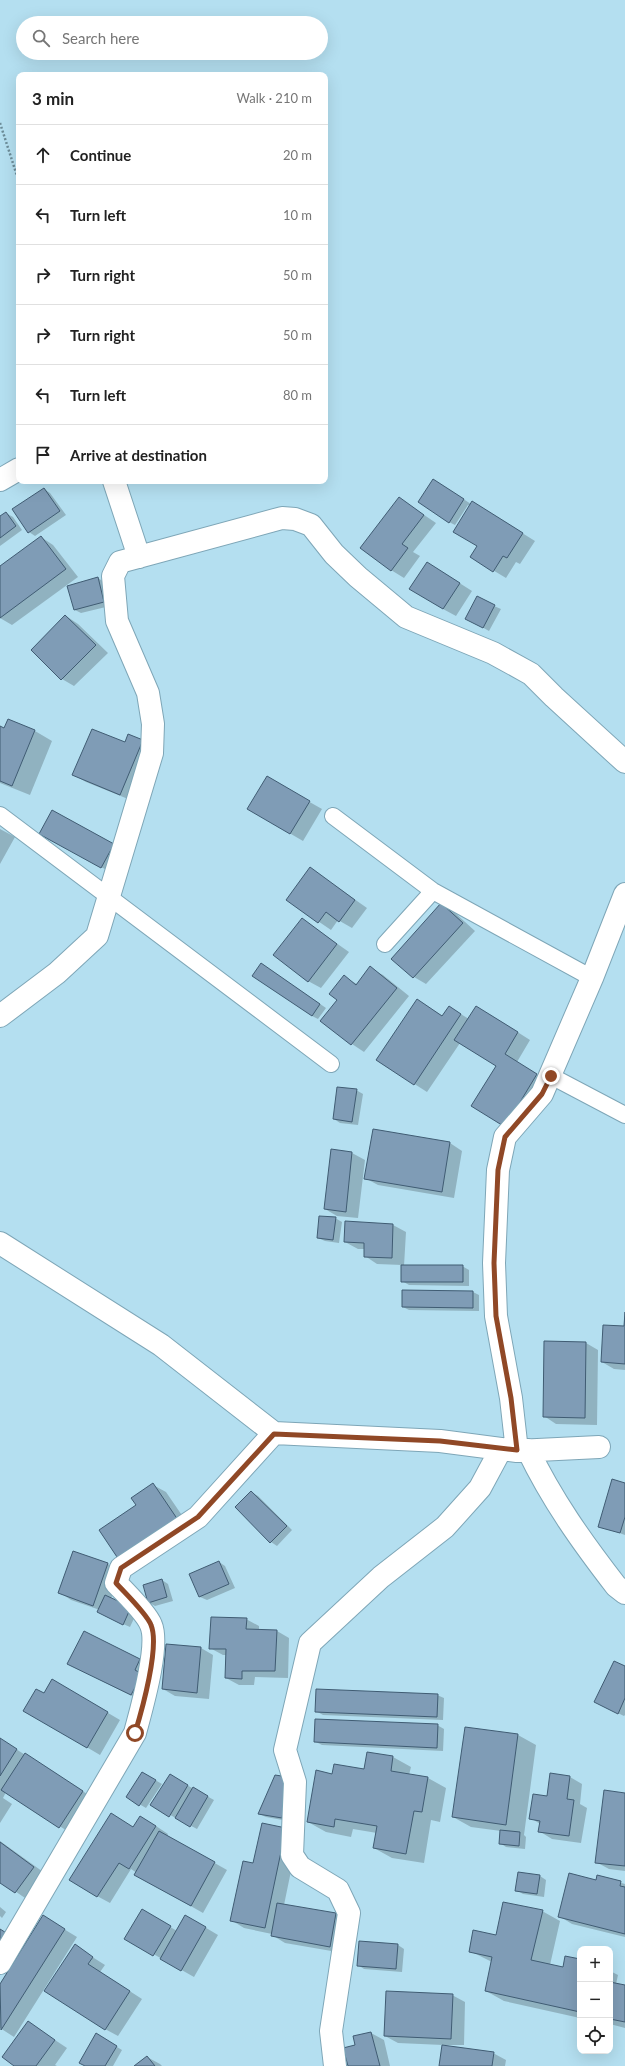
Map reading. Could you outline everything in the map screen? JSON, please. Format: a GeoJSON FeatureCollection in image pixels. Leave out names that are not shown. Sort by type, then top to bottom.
{"type":"FeatureCollection","features":[{"type":"Feature","properties":{"kind":"street"},"geometry":{"type":"LineString","coordinates":[[0,480],[16,471]]}},
{"type":"Feature","properties":{"kind":"street"},"geometry":{"type":"LineString","coordinates":[[115,484],[139,557]]}},
{"type":"Feature","properties":{"kind":"street"},"geometry":{"type":"LineString","coordinates":[[0,1016],[57,973],[97,936],[152,753],[153,724],[148,693],[117,621],[113,576],[120,562],[282,518],[295,518],[311,525],[334,554],[358,577],[406,617],[493,653],[531,674],[625,762]]}},
{"type":"Feature","properties":{"kind":"street"},"geometry":{"type":"LineString","coordinates":[[625,894],[551,1076],[542,1094],[505,1137],[498,1170],[494,1263],[496,1316],[511,1398],[515,1450],[543,1481],[575,1533],[616,1586],[625,1593]]}},
{"type":"Feature","properties":{"kind":"street"},"geometry":{"type":"LineString","coordinates":[[0,1243],[161,1345],[274,1434],[440,1441],[515,1450],[599,1447]]}},
{"type":"Feature","properties":{"kind":"street"},"geometry":{"type":"LineString","coordinates":[[0,1963],[135,1733],[146,1692],[153,1650],[152,1625],[116,1583],[121,1568],[198,1517],[274,1434]]}},
{"type":"Feature","properties":{"kind":"street"},"geometry":{"type":"LineString","coordinates":[[335,2066],[331,2031],[349,1913],[338,1890],[300,1867],[292,1855],[295,1782],[285,1750],[310,1643],[381,1577],[445,1527],[515,1450]]}},
{"type":"Feature","properties":{"kind":"lane"},"geometry":{"type":"LineString","coordinates":[[0,815],[108,898],[331,1064]]}},
{"type":"Feature","properties":{"kind":"lane"},"geometry":{"type":"LineString","coordinates":[[333,816],[433,891],[592,978]]}},
{"type":"Feature","properties":{"kind":"lane"},"geometry":{"type":"LineString","coordinates":[[385,944],[433,891]]}},
{"type":"Feature","properties":{"kind":"lane"},"geometry":{"type":"LineString","coordinates":[[551,1076],[625,1115]]}},
{"type":"Feature","properties":{"kind":"path"},"geometry":{"type":"LineString","coordinates":[[0,123],[16,173]]}},
{"type":"Feature","properties":{"kind":"building"},"geometry":{"type":"Polygon","coordinates":[[[433,479],[464,499],[449,523],[418,502],[433,479]]]}},
{"type":"Feature","properties":{"kind":"building"},"geometry":{"type":"Polygon","coordinates":[[[44,488],[60,511],[28,533],[12,509],[44,488]]]}},
{"type":"Feature","properties":{"kind":"building"},"geometry":{"type":"Polygon","coordinates":[[[399,497],[424,515],[402,544],[408,548],[391,571],[360,548],[399,497]]]}},
{"type":"Feature","properties":{"kind":"building"},"geometry":{"type":"Polygon","coordinates":[[[472,501],[523,533],[507,558],[503,556],[493,572],[470,557],[477,546],[453,532],[472,501]]]}},
{"type":"Feature","properties":{"kind":"building"},"geometry":{"type":"Polygon","coordinates":[[[6,512],[16,526],[0,538],[0,516],[6,512]]]}},
{"type":"Feature","properties":{"kind":"building"},"geometry":{"type":"Polygon","coordinates":[[[41,536],[66,569],[0,618],[0,566],[41,536]]]}},
{"type":"Feature","properties":{"kind":"building"},"geometry":{"type":"Polygon","coordinates":[[[427,562],[460,583],[443,609],[409,589],[427,562]]]}},
{"type":"Feature","properties":{"kind":"building"},"geometry":{"type":"Polygon","coordinates":[[[98,577],[104,602],[74,610],[67,586],[98,577]]]}},
{"type":"Feature","properties":{"kind":"building"},"geometry":{"type":"Polygon","coordinates":[[[477,596],[495,605],[483,628],[465,619],[477,596]]]}},
{"type":"Feature","properties":{"kind":"building"},"geometry":{"type":"Polygon","coordinates":[[[65,615],[96,645],[61,680],[31,650],[65,615]]]}},
{"type":"Feature","properties":{"kind":"building"},"geometry":{"type":"Polygon","coordinates":[[[8,719],[35,730],[12,786],[0,781],[0,726],[4,728],[8,719]]]}},
{"type":"Feature","properties":{"kind":"building"},"geometry":{"type":"Polygon","coordinates":[[[92,729],[125,742],[128,734],[143,740],[120,795],[72,775],[92,729]]]}},
{"type":"Feature","properties":{"kind":"building"},"geometry":{"type":"Polygon","coordinates":[[[267,776],[310,801],[290,834],[247,809],[267,776]]]}},
{"type":"Feature","properties":{"kind":"building"},"geometry":{"type":"Polygon","coordinates":[[[52,810],[114,844],[101,868],[39,834],[52,810]]]}},
{"type":"Feature","properties":{"kind":"building"},"geometry":{"type":"Polygon","coordinates":[[[310,867],[355,900],[339,922],[326,912],[318,923],[286,900],[310,867]]]}},
{"type":"Feature","properties":{"kind":"building"},"geometry":{"type":"Polygon","coordinates":[[[441,903],[463,923],[413,978],[391,959],[441,903]]]}},
{"type":"Feature","properties":{"kind":"building"},"geometry":{"type":"Polygon","coordinates":[[[302,918],[337,944],[308,982],[273,955],[302,918]]]}},
{"type":"Feature","properties":{"kind":"building"},"geometry":{"type":"Polygon","coordinates":[[[261,963],[320,1004],[312,1016],[252,976],[261,963]]]}},
{"type":"Feature","properties":{"kind":"building"},"geometry":{"type":"Polygon","coordinates":[[[370,966],[397,988],[351,1045],[320,1021],[337,1000],[329,994],[344,975],[356,985],[370,966]]]}},
{"type":"Feature","properties":{"kind":"building"},"geometry":{"type":"Polygon","coordinates":[[[417,999],[442,1016],[449,1006],[461,1014],[414,1085],[376,1060],[417,999]]]}},
{"type":"Feature","properties":{"kind":"building"},"geometry":{"type":"Polygon","coordinates":[[[476,1006],[518,1032],[505,1054],[537,1074],[505,1127],[471,1106],[496,1066],[454,1040],[476,1006]]]}},
{"type":"Feature","properties":{"kind":"building"},"geometry":{"type":"Polygon","coordinates":[[[337,1087],[357,1089],[352,1122],[333,1119],[337,1087]]]}},
{"type":"Feature","properties":{"kind":"building"},"geometry":{"type":"Polygon","coordinates":[[[373,1129],[450,1142],[442,1192],[364,1179],[373,1129]]]}},
{"type":"Feature","properties":{"kind":"building"},"geometry":{"type":"Polygon","coordinates":[[[331,1149],[352,1152],[346,1212],[324,1209],[331,1149]]]}},
{"type":"Feature","properties":{"kind":"building"},"geometry":{"type":"Polygon","coordinates":[[[319,1216],[336,1217],[333,1240],[317,1238],[319,1216]]]}},
{"type":"Feature","properties":{"kind":"building"},"geometry":{"type":"Polygon","coordinates":[[[345,1221],[393,1224],[392,1258],[364,1257],[364,1243],[344,1242],[345,1221]]]}},
{"type":"Feature","properties":{"kind":"building"},"geometry":{"type":"Polygon","coordinates":[[[401,1265],[463,1265],[463,1282],[401,1282],[401,1265]]]}},
{"type":"Feature","properties":{"kind":"building"},"geometry":{"type":"Polygon","coordinates":[[[402,1290],[473,1291],[473,1308],[402,1307],[402,1290]]]}},
{"type":"Feature","properties":{"kind":"building"},"geometry":{"type":"Polygon","coordinates":[[[625,1312],[625,1364],[601,1362],[603,1325],[624,1326],[625,1312]]]}},
{"type":"Feature","properties":{"kind":"building"},"geometry":{"type":"Polygon","coordinates":[[[544,1341],[586,1342],[585,1418],[543,1417],[544,1341]]]}},
{"type":"Feature","properties":{"kind":"building"},"geometry":{"type":"Polygon","coordinates":[[[612,1479],[625,1483],[625,1517],[620,1533],[598,1527],[612,1479]]]}},
{"type":"Feature","properties":{"kind":"building"},"geometry":{"type":"Polygon","coordinates":[[[153,1483],[178,1520],[119,1560],[99,1530],[136,1505],[131,1498],[153,1483]]]}},
{"type":"Feature","properties":{"kind":"building"},"geometry":{"type":"Polygon","coordinates":[[[251,1491],[287,1526],[270,1543],[235,1507],[251,1491]]]}},
{"type":"Feature","properties":{"kind":"building"},"geometry":{"type":"Polygon","coordinates":[[[73,1551],[108,1563],[93,1606],[58,1593],[73,1551]]]}},
{"type":"Feature","properties":{"kind":"building"},"geometry":{"type":"Polygon","coordinates":[[[219,1561],[229,1584],[199,1597],[189,1574],[219,1561]]]}},
{"type":"Feature","properties":{"kind":"building"},"geometry":{"type":"Polygon","coordinates":[[[162,1579],[167,1597],[148,1603],[143,1585],[162,1579]]]}},
{"type":"Feature","properties":{"kind":"building"},"geometry":{"type":"Polygon","coordinates":[[[105,1595],[131,1607],[123,1625],[97,1612],[105,1595]]]}},
{"type":"Feature","properties":{"kind":"building"},"geometry":{"type":"Polygon","coordinates":[[[211,1617],[247,1618],[246,1629],[277,1630],[275,1671],[242,1671],[242,1679],[225,1678],[226,1649],[209,1649],[211,1617]]]}},
{"type":"Feature","properties":{"kind":"building"},"geometry":{"type":"Polygon","coordinates":[[[84,1631],[140,1659],[135,1670],[142,1674],[131,1695],[67,1664],[84,1631]]]}},
{"type":"Feature","properties":{"kind":"building"},"geometry":{"type":"Polygon","coordinates":[[[166,1644],[201,1647],[197,1693],[162,1689],[166,1644]]]}},
{"type":"Feature","properties":{"kind":"building"},"geometry":{"type":"Polygon","coordinates":[[[614,1661],[625,1666],[625,1698],[618,1714],[594,1702],[614,1661]]]}},
{"type":"Feature","properties":{"kind":"building"},"geometry":{"type":"Polygon","coordinates":[[[52,1679],[108,1712],[87,1748],[23,1711],[36,1689],[44,1693],[52,1679]]]}},
{"type":"Feature","properties":{"kind":"building"},"geometry":{"type":"Polygon","coordinates":[[[316,1689],[438,1694],[437,1717],[315,1712],[316,1689]]]}},
{"type":"Feature","properties":{"kind":"building"},"geometry":{"type":"Polygon","coordinates":[[[315,1719],[438,1724],[437,1748],[314,1742],[315,1719]]]}},
{"type":"Feature","properties":{"kind":"building"},"geometry":{"type":"Polygon","coordinates":[[[465,1727],[518,1734],[506,1825],[452,1817],[465,1727]]]}},
{"type":"Feature","properties":{"kind":"building"},"geometry":{"type":"Polygon","coordinates":[[[0,1738],[17,1749],[0,1776],[0,1738]]]}},
{"type":"Feature","properties":{"kind":"building"},"geometry":{"type":"Polygon","coordinates":[[[367,1752],[393,1756],[391,1771],[428,1777],[422,1812],[414,1811],[406,1854],[373,1848],[377,1826],[335,1819],[334,1827],[307,1822],[316,1770],[332,1774],[334,1764],[364,1769],[367,1752]]]}},
{"type":"Feature","properties":{"kind":"building"},"geometry":{"type":"Polygon","coordinates":[[[25,1753],[83,1791],[59,1828],[1,1790],[25,1753]]]}},
{"type":"Feature","properties":{"kind":"building"},"geometry":{"type":"Polygon","coordinates":[[[142,1772],[156,1780],[139,1806],[126,1797],[142,1772]]]}},
{"type":"Feature","properties":{"kind":"building"},"geometry":{"type":"Polygon","coordinates":[[[550,1773],[570,1776],[567,1799],[574,1800],[569,1836],[538,1832],[540,1821],[529,1819],[533,1794],[547,1796],[550,1773]]]}},
{"type":"Feature","properties":{"kind":"building"},"geometry":{"type":"Polygon","coordinates":[[[170,1774],[188,1785],[169,1817],[150,1805],[170,1774]]]}},
{"type":"Feature","properties":{"kind":"building"},"geometry":{"type":"Polygon","coordinates":[[[275,1775],[288,1777],[282,1818],[258,1814],[275,1775]]]}},
{"type":"Feature","properties":{"kind":"building"},"geometry":{"type":"Polygon","coordinates":[[[193,1787],[208,1796],[190,1827],[175,1818],[193,1787]]]}},
{"type":"Feature","properties":{"kind":"building"},"geometry":{"type":"Polygon","coordinates":[[[604,1790],[625,1793],[625,1866],[595,1863],[604,1790]]]}},
{"type":"Feature","properties":{"kind":"building"},"geometry":{"type":"Polygon","coordinates":[[[111,1813],[133,1827],[140,1816],[156,1826],[129,1869],[119,1863],[97,1897],[69,1880],[111,1813]]]}},
{"type":"Feature","properties":{"kind":"building"},"geometry":{"type":"Polygon","coordinates":[[[262,1823],[286,1828],[265,1928],[230,1921],[243,1861],[253,1863],[262,1823]]]}},
{"type":"Feature","properties":{"kind":"building"},"geometry":{"type":"Polygon","coordinates":[[[500,1830],[520,1832],[519,1846],[499,1844],[500,1830]]]}},
{"type":"Feature","properties":{"kind":"building"},"geometry":{"type":"Polygon","coordinates":[[[159,1831],[215,1862],[191,1906],[134,1875],[159,1831]]]}},
{"type":"Feature","properties":{"kind":"building"},"geometry":{"type":"Polygon","coordinates":[[[0,1842],[34,1867],[15,1893],[0,1883],[0,1842]]]}},
{"type":"Feature","properties":{"kind":"building"},"geometry":{"type":"Polygon","coordinates":[[[518,1872],[540,1875],[537,1894],[515,1891],[518,1872]]]}},
{"type":"Feature","properties":{"kind":"building"},"geometry":{"type":"Polygon","coordinates":[[[569,1873],[596,1880],[597,1875],[621,1881],[620,1886],[625,1887],[625,1934],[558,1917],[569,1873]]]}},
{"type":"Feature","properties":{"kind":"building"},"geometry":{"type":"Polygon","coordinates":[[[503,1902],[543,1910],[531,1960],[563,1967],[565,1956],[577,1958],[577,2011],[485,1991],[492,1957],[469,1952],[473,1930],[496,1935],[503,1902]]]}},
{"type":"Feature","properties":{"kind":"building"},"geometry":{"type":"Polygon","coordinates":[[[277,1903],[336,1913],[330,1947],[271,1936],[277,1903]]]}},
{"type":"Feature","properties":{"kind":"building"},"geometry":{"type":"Polygon","coordinates":[[[142,1909],[171,1926],[153,1956],[124,1939],[142,1909]]]}},
{"type":"Feature","properties":{"kind":"building"},"geometry":{"type":"Polygon","coordinates":[[[43,1915],[65,1929],[1,2030],[0,1984],[43,1915]]]}},
{"type":"Feature","properties":{"kind":"building"},"geometry":{"type":"Polygon","coordinates":[[[185,1915],[206,1927],[181,1971],[160,1959],[185,1915]]]}},
{"type":"Feature","properties":{"kind":"building"},"geometry":{"type":"Polygon","coordinates":[[[0,1929],[8,1934],[0,1946],[0,1929]]]}},
{"type":"Feature","properties":{"kind":"building"},"geometry":{"type":"Polygon","coordinates":[[[359,1941],[398,1944],[396,1969],[357,1966],[359,1941]]]}},
{"type":"Feature","properties":{"kind":"building"},"geometry":{"type":"Polygon","coordinates":[[[75,1944],[93,1957],[88,1964],[130,1991],[105,2030],[44,1991],[75,1944]]]}},
{"type":"Feature","properties":{"kind":"building"},"geometry":{"type":"Polygon","coordinates":[[[613,1983],[625,1985],[625,2022],[613,2020],[613,1983]]]}},
{"type":"Feature","properties":{"kind":"building"},"geometry":{"type":"Polygon","coordinates":[[[386,1991],[453,1994],[451,2039],[384,2036],[386,1991]]]}},
{"type":"Feature","properties":{"kind":"building"},"geometry":{"type":"Polygon","coordinates":[[[28,2021],[55,2040],[36,2066],[14,2066],[2,2057],[28,2021]]]}},
{"type":"Feature","properties":{"kind":"building"},"geometry":{"type":"Polygon","coordinates":[[[371,2032],[380,2066],[348,2066],[343,2048],[355,2045],[353,2036],[371,2032]]]}},
{"type":"Feature","properties":{"kind":"building"},"geometry":{"type":"Polygon","coordinates":[[[96,2033],[117,2046],[105,2066],[85,2066],[79,2063],[96,2033]]]}},
{"type":"Feature","properties":{"kind":"building"},"geometry":{"type":"Polygon","coordinates":[[[442,2045],[494,2052],[492,2066],[439,2066],[442,2045]]]}},
{"type":"Feature","properties":{"kind":"building"},"geometry":{"type":"Polygon","coordinates":[[[147,2056],[155,2066],[134,2066],[147,2056]]]}},
{"type":"Feature","properties":{"kind":"route"},"geometry":{"type":"LineString","coordinates":[[135,1733],[146,1692],[153,1650],[152,1625],[116,1583],[121,1568],[198,1517],[274,1434],[440,1441],[517,1450],[511,1398],[496,1316],[494,1263],[498,1170],[505,1137],[542,1094],[551,1076]]}}]}
